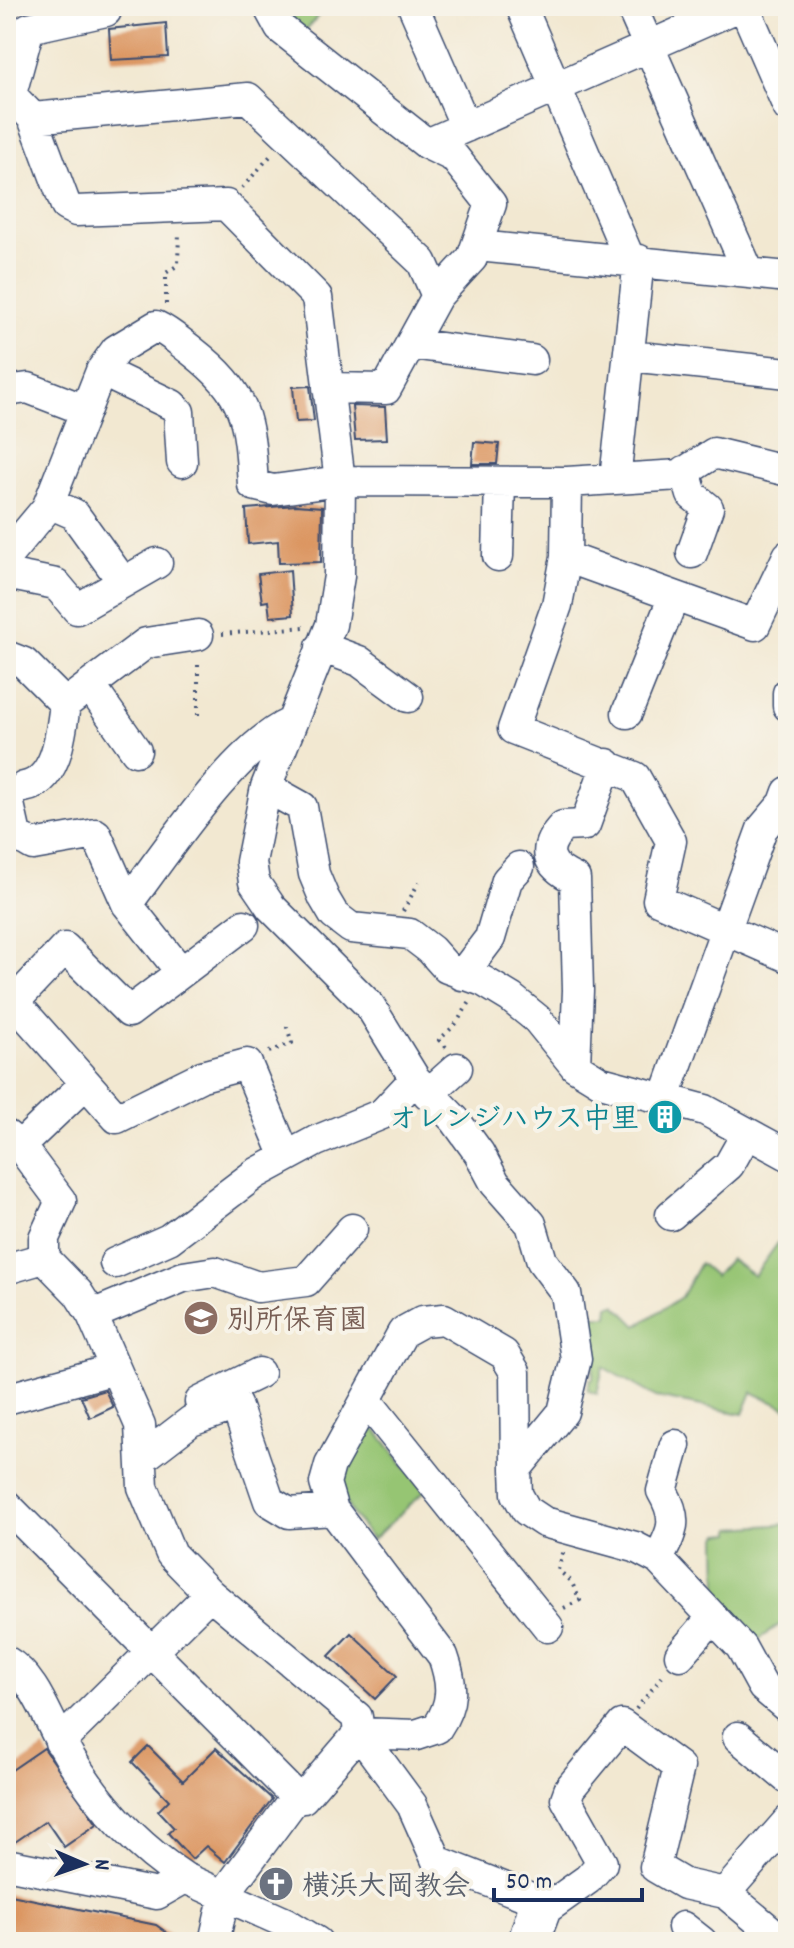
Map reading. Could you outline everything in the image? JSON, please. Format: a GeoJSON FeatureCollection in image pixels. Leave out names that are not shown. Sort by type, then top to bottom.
{"type":"FeatureCollection","features":[{"type":"Feature","properties":{"kind":"street"},"geometry":{"type":"LineString","coordinates":[[268,6],[280,28],[427,144],[454,157],[491,204],[472,258],[437,296],[386,389],[328,388]]}},
{"type":"Feature","properties":{"kind":"street"},"geometry":{"type":"LineString","coordinates":[[413,6],[466,127]]}},
{"type":"Feature","properties":{"kind":"street"},"geometry":{"type":"LineString","coordinates":[[521,6],[634,260],[630,356],[615,479]]}},
{"type":"Feature","properties":{"kind":"street"},"geometry":{"type":"LineString","coordinates":[[631,6],[749,273]]}},
{"type":"Feature","properties":{"kind":"street"},"geometry":{"type":"LineString","coordinates":[[427,144],[742,6],[788,107]]}},
{"type":"Feature","properties":{"kind":"street"},"geometry":{"type":"LineString","coordinates":[[106,11],[29,28],[9,92],[33,118],[66,206],[76,211],[179,208],[233,198],[317,297],[340,481],[339,576],[326,636],[266,787],[251,862],[254,882],[271,907],[370,1006],[421,1086],[455,1120],[479,1153],[495,1183],[531,1224],[542,1261],[566,1293],[576,1359],[563,1412],[516,1469]]}},
{"type":"Feature","properties":{"kind":"street"},"geometry":{"type":"LineString","coordinates":[[33,118],[248,98],[422,262],[437,296]]}},
{"type":"Feature","properties":{"kind":"street"},"geometry":{"type":"LineString","coordinates":[[478,246],[788,277]]}},
{"type":"Feature","properties":{"kind":"street"},"geometry":{"type":"LineString","coordinates":[[6,557],[49,503],[101,371],[116,350],[156,326],[214,368],[240,398],[250,436],[253,485],[273,490],[340,481],[567,482],[680,475],[714,453],[788,471]]}},
{"type":"Feature","properties":{"kind":"street"},"geometry":{"type":"LineString","coordinates":[[411,344],[532,360]]}},
{"type":"Feature","properties":{"kind":"street"},"geometry":{"type":"LineString","coordinates":[[630,356],[788,373]]}},
{"type":"Feature","properties":{"kind":"street"},"geometry":{"type":"LineString","coordinates":[[101,371],[172,405],[179,412],[182,462]]}},
{"type":"Feature","properties":{"kind":"street"},"geometry":{"type":"LineString","coordinates":[[6,391],[28,388],[85,410]]}},
{"type":"Feature","properties":{"kind":"street"},"geometry":{"type":"LineString","coordinates":[[685,471],[692,495],[708,508],[692,553]]}},
{"type":"Feature","properties":{"kind":"street"},"geometry":{"type":"LineString","coordinates":[[498,556],[500,482]]}},
{"type":"Feature","properties":{"kind":"street"},"geometry":{"type":"LineString","coordinates":[[567,482],[566,557],[557,605],[513,729],[635,777],[671,841],[658,900],[785,949]]}},
{"type":"Feature","properties":{"kind":"street"},"geometry":{"type":"LineString","coordinates":[[49,503],[74,514],[123,582]]}},
{"type":"Feature","properties":{"kind":"street"},"geometry":{"type":"LineString","coordinates":[[566,557],[755,625],[788,556]]}},
{"type":"Feature","properties":{"kind":"street"},"geometry":{"type":"LineString","coordinates":[[6,574],[56,584],[77,609],[157,563]]}},
{"type":"Feature","properties":{"kind":"street"},"geometry":{"type":"LineString","coordinates":[[627,713],[674,596]]}},
{"type":"Feature","properties":{"kind":"street"},"geometry":{"type":"LineString","coordinates":[[181,972],[127,904],[96,834],[33,845],[16,835],[17,796],[51,767],[65,704],[146,643],[198,635]]}},
{"type":"Feature","properties":{"kind":"street"},"geometry":{"type":"LineString","coordinates":[[326,636],[408,697]]}},
{"type":"Feature","properties":{"kind":"street"},"geometry":{"type":"LineString","coordinates":[[6,656],[24,663],[65,704]]}},
{"type":"Feature","properties":{"kind":"street"},"geometry":{"type":"LineString","coordinates":[[91,687],[136,751]]}},
{"type":"Feature","properties":{"kind":"street"},"geometry":{"type":"LineString","coordinates":[[788,693],[788,706]]}},
{"type":"Feature","properties":{"kind":"street"},"geometry":{"type":"LineString","coordinates":[[127,904],[222,782],[272,731],[290,723]]}},
{"type":"Feature","properties":{"kind":"street"},"geometry":{"type":"LineString","coordinates":[[575,1066],[578,990],[575,879],[557,871],[549,858],[551,838],[563,826],[585,825],[607,764]]}},
{"type":"Feature","properties":{"kind":"street"},"geometry":{"type":"LineString","coordinates":[[266,787],[302,807],[314,874],[334,915],[357,930],[392,930],[410,934],[431,950],[447,968],[483,981],[537,1019],[575,1066],[612,1087],[705,1110],[788,1155]]}},
{"type":"Feature","properties":{"kind":"street"},"geometry":{"type":"LineString","coordinates":[[664,1100],[762,829],[784,803],[788,792]]}},
{"type":"Feature","properties":{"kind":"street"},"geometry":{"type":"LineString","coordinates":[[462,975],[490,938],[507,880],[519,867]]}},
{"type":"Feature","properties":{"kind":"street"},"geometry":{"type":"LineString","coordinates":[[244,925],[129,1012],[65,948],[14,1002],[117,1118],[202,1076],[247,1064],[286,1157]]}},
{"type":"Feature","properties":{"kind":"street"},"geometry":{"type":"LineString","coordinates":[[115,1263],[169,1239],[255,1174],[382,1114],[421,1086],[457,1068]]}},
{"type":"Feature","properties":{"kind":"street"},"geometry":{"type":"LineString","coordinates":[[86,1083],[13,1141],[61,1201],[44,1238],[44,1258],[78,1293],[92,1315],[151,1451]]}},
{"type":"Feature","properties":{"kind":"street"},"geometry":{"type":"LineString","coordinates":[[671,1215],[729,1165],[747,1133]]}},
{"type":"Feature","properties":{"kind":"street"},"geometry":{"type":"LineString","coordinates":[[92,1315],[183,1277],[199,1274],[215,1272],[258,1287],[306,1281],[352,1229]]}},
{"type":"Feature","properties":{"kind":"street"},"geometry":{"type":"LineString","coordinates":[[6,1269],[44,1258]]}},
{"type":"Feature","properties":{"kind":"street"},"geometry":{"type":"LineString","coordinates":[[359,1733],[416,1735],[437,1728],[452,1698],[450,1677],[443,1656],[333,1510],[325,1483],[330,1465],[403,1332],[423,1321],[444,1319],[504,1354],[515,1372],[517,1494],[526,1510],[544,1522],[635,1547],[658,1559],[741,1647],[763,1687],[788,1708]]}},
{"type":"Feature","properties":{"kind":"street"},"geometry":{"type":"LineString","coordinates":[[6,1399],[115,1369]]}},
{"type":"Feature","properties":{"kind":"street"},"geometry":{"type":"LineString","coordinates":[[259,1373],[205,1398],[156,1430],[143,1487],[171,1554],[210,1594],[357,1717],[359,1733],[412,1805],[437,1861],[536,1900],[523,1942]]}},
{"type":"Feature","properties":{"kind":"street"},"geometry":{"type":"LineString","coordinates":[[366,1400],[545,1623]]}},
{"type":"Feature","properties":{"kind":"street"},"geometry":{"type":"LineString","coordinates":[[151,1451],[191,1421],[236,1405],[269,1501],[289,1513],[333,1510]]}},
{"type":"Feature","properties":{"kind":"street"},"geometry":{"type":"LineString","coordinates":[[658,1559],[672,1533],[673,1509],[662,1491],[675,1445]]}},
{"type":"Feature","properties":{"kind":"street"},"geometry":{"type":"LineString","coordinates":[[6,1505],[296,1797],[303,1798],[359,1733]]}},
{"type":"Feature","properties":{"kind":"street"},"geometry":{"type":"LineString","coordinates":[[60,1742],[210,1594]]}},
{"type":"Feature","properties":{"kind":"street"},"geometry":{"type":"LineString","coordinates":[[680,1655],[713,1617]]}},
{"type":"Feature","properties":{"kind":"street"},"geometry":{"type":"LineString","coordinates":[[6,1661],[17,1667],[46,1711],[60,1742],[94,1793],[136,1841],[185,1878],[225,1893],[317,1942]]}},
{"type":"Feature","properties":{"kind":"street"},"geometry":{"type":"LineString","coordinates":[[533,1942],[546,1909],[588,1879],[602,1863],[566,1799],[570,1788],[622,1725],[679,1767],[655,1867],[684,1884],[725,1893],[784,1942]]}},
{"type":"Feature","properties":{"kind":"street"},"geometry":{"type":"LineString","coordinates":[[738,1737],[788,1779]]}},
{"type":"Feature","properties":{"kind":"street"},"geometry":{"type":"LineString","coordinates":[[214,1942],[225,1893],[296,1797]]}},
{"type":"Feature","properties":{"kind":"street"},"geometry":{"type":"LineString","coordinates":[[725,1893],[787,1825]]}},
{"type":"Feature","properties":{"kind":"street"},"geometry":{"type":"LineString","coordinates":[[6,1864],[157,1894],[185,1878]]}},
{"type":"Feature","properties":{"kind":"path"},"geometry":{"type":"LineString","coordinates":[[233,198],[288,136]]}},
{"type":"Feature","properties":{"kind":"path"},"geometry":{"type":"LineString","coordinates":[[165,330],[166,273],[178,265],[179,208]]}},
{"type":"Feature","properties":{"kind":"path"},"geometry":{"type":"LineString","coordinates":[[198,715],[198,635],[326,636]]}},
{"type":"Feature","properties":{"kind":"path"},"geometry":{"type":"LineString","coordinates":[[392,930],[419,882]]}},
{"type":"Feature","properties":{"kind":"path"},"geometry":{"type":"LineString","coordinates":[[247,1064],[249,1060],[292,1043],[286,1024]]}},
{"type":"Feature","properties":{"kind":"path"},"geometry":{"type":"LineString","coordinates":[[545,1623],[580,1600],[571,1581],[558,1570],[568,1538]]}},
{"type":"Feature","properties":{"kind":"path"},"geometry":{"type":"LineString","coordinates":[[622,1725],[680,1655]]}},
{"type":"Feature","properties":{"kind":"green space"},"geometry":{"type":"Polygon","coordinates":[[[279,6],[326,6],[305,32],[279,6]]]}},
{"type":"Feature","properties":{"kind":"green space"},"geometry":{"type":"Polygon","coordinates":[[[788,1229],[788,1409],[752,1392],[743,1414],[656,1397],[603,1367],[597,1394],[588,1390],[590,1379],[593,1379],[594,1354],[578,1352],[577,1316],[608,1316],[609,1306],[616,1305],[637,1326],[681,1297],[700,1263],[715,1276],[730,1259],[754,1276],[788,1229]]]}},
{"type":"Feature","properties":{"kind":"green space"},"geometry":{"type":"Polygon","coordinates":[[[368,1420],[425,1491],[372,1540],[348,1506],[340,1481],[342,1469],[368,1420]]]}},
{"type":"Feature","properties":{"kind":"green space"},"geometry":{"type":"Polygon","coordinates":[[[788,1524],[788,1619],[753,1643],[713,1597],[718,1591],[717,1539],[720,1534],[732,1533],[732,1528],[788,1524]]]}},
{"type":"Feature","properties":{"kind":"building"},"geometry":{"type":"Polygon","coordinates":[[[166,23],[168,57],[111,60],[109,29],[166,23]]]}},
{"type":"Feature","properties":{"kind":"building"},"geometry":{"type":"Polygon","coordinates":[[[310,386],[314,421],[296,422],[293,387],[310,386]]]}},
{"type":"Feature","properties":{"kind":"building"},"geometry":{"type":"Polygon","coordinates":[[[352,406],[385,407],[387,439],[355,440],[352,406]]]}},
{"type":"Feature","properties":{"kind":"building"},"geometry":{"type":"Polygon","coordinates":[[[474,442],[499,444],[497,464],[472,464],[474,442]]]}},
{"type":"Feature","properties":{"kind":"building"},"geometry":{"type":"Polygon","coordinates":[[[296,505],[322,507],[321,562],[279,563],[278,541],[248,544],[246,509],[296,505]]]}},
{"type":"Feature","properties":{"kind":"building"},"geometry":{"type":"Polygon","coordinates":[[[290,570],[293,615],[270,617],[268,601],[262,602],[258,574],[290,570]]]}},
{"type":"Feature","properties":{"kind":"building"},"geometry":{"type":"Polygon","coordinates":[[[105,1390],[113,1407],[90,1418],[81,1397],[105,1390]]]}},
{"type":"Feature","properties":{"kind":"building"},"geometry":{"type":"Polygon","coordinates":[[[351,1633],[397,1676],[375,1699],[329,1656],[351,1633]]]}},
{"type":"Feature","properties":{"kind":"building"},"geometry":{"type":"Polygon","coordinates":[[[148,1746],[183,1781],[216,1748],[272,1799],[225,1862],[206,1846],[192,1859],[168,1833],[174,1828],[158,1811],[169,1800],[132,1762],[148,1746]]]}},
{"type":"Feature","properties":{"kind":"building"},"geometry":{"type":"Polygon","coordinates":[[[44,1748],[97,1824],[64,1847],[46,1821],[12,1844],[6,1836],[6,1774],[44,1748]]]}},
{"type":"Feature","properties":{"kind":"building"},"geometry":{"type":"Polygon","coordinates":[[[6,1894],[156,1925],[180,1942],[6,1942],[6,1894]]]}},
{"type":"Feature","properties":{"kind":"place","name":"オレンジハウス中里"},"geometry":{"type":"Point","coordinates":[665,1117]}},
{"type":"Feature","properties":{"kind":"place","name":"別所保育園"},"geometry":{"type":"Point","coordinates":[201,1318]}},
{"type":"Feature","properties":{"kind":"place","name":"横浜大岡教会"},"geometry":{"type":"Point","coordinates":[276,1884]}}]}
